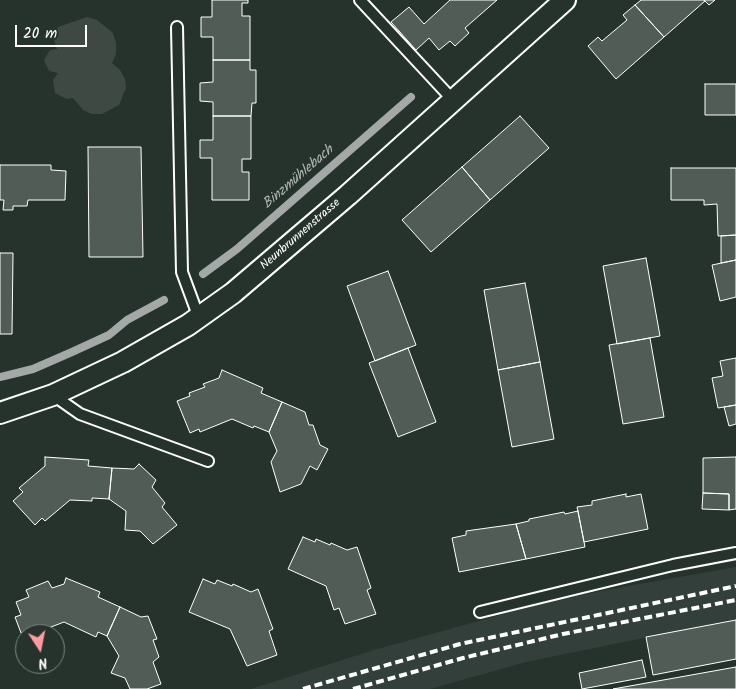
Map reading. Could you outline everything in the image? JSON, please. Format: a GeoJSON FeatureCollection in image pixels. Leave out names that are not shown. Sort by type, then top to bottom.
{"type":"FeatureCollection","features":[{"type":"Feature","properties":{"kind":"street","name":"Neunbrunnenstrasse"},"geometry":{"type":"LineString","coordinates":[[0,413],[53,395],[124,362],[199,318],[258,272],[565,0]]}},
{"type":"Feature","properties":{"kind":"lane"},"geometry":{"type":"LineString","coordinates":[[360,0],[453,100]]}},
{"type":"Feature","properties":{"kind":"lane"},"geometry":{"type":"LineString","coordinates":[[177,27],[182,272],[199,318]]}},
{"type":"Feature","properties":{"kind":"lane"},"geometry":{"type":"LineString","coordinates":[[53,395],[80,414],[208,462]]}},
{"type":"Feature","properties":{"kind":"lane"},"geometry":{"type":"LineString","coordinates":[[480,612],[673,565],[736,553]]}},
{"type":"Feature","properties":{"kind":"shaded area"},"geometry":{"type":"Polygon","coordinates":[[[87,17],[97,20],[113,33],[116,43],[116,54],[112,63],[120,70],[125,79],[126,88],[119,105],[102,114],[92,114],[83,110],[73,98],[66,99],[55,93],[53,80],[58,73],[49,71],[44,60],[50,50],[57,49],[53,37],[58,27],[87,17]]]}},
{"type":"Feature","properties":{"kind":"shaded area"},"geometry":{"type":"Polygon","coordinates":[[[736,567],[736,619],[526,662],[430,689],[251,689],[374,650],[533,606],[606,590],[736,567]]]}},
{"type":"Feature","properties":{"kind":"building"},"geometry":{"type":"Polygon","coordinates":[[[212,0],[248,0],[248,3],[242,3],[242,16],[250,16],[250,60],[213,60],[213,37],[201,37],[201,17],[212,17],[212,0]]]}},
{"type":"Feature","properties":{"kind":"building"},"geometry":{"type":"Polygon","coordinates":[[[450,0],[497,0],[465,28],[469,33],[455,46],[450,41],[439,50],[429,38],[416,50],[391,22],[409,7],[424,24],[450,0]]]}},
{"type":"Feature","properties":{"kind":"building"},"geometry":{"type":"Polygon","coordinates":[[[641,0],[705,1],[664,37],[635,5],[641,0]]]}},
{"type":"Feature","properties":{"kind":"building"},"geometry":{"type":"Polygon","coordinates":[[[704,0],[715,0],[709,5],[704,0]]]}},
{"type":"Feature","properties":{"kind":"building"},"geometry":{"type":"Polygon","coordinates":[[[635,5],[664,37],[616,79],[588,46],[598,37],[602,41],[627,20],[623,15],[635,5]]]}},
{"type":"Feature","properties":{"kind":"building"},"geometry":{"type":"Polygon","coordinates":[[[213,60],[250,60],[250,70],[256,70],[256,103],[252,103],[251,116],[213,116],[213,102],[200,101],[200,83],[213,82],[213,60]]]}},
{"type":"Feature","properties":{"kind":"building"},"geometry":{"type":"Polygon","coordinates":[[[705,84],[736,84],[736,115],[705,115],[705,84]]]}},
{"type":"Feature","properties":{"kind":"building"},"geometry":{"type":"Polygon","coordinates":[[[213,116],[251,116],[251,159],[242,159],[242,172],[249,172],[249,200],[212,200],[212,158],[200,158],[200,140],[213,140],[213,116]]]}},
{"type":"Feature","properties":{"kind":"building"},"geometry":{"type":"Polygon","coordinates":[[[520,116],[549,148],[490,200],[462,167],[520,116]]]}},
{"type":"Feature","properties":{"kind":"building"},"geometry":{"type":"Polygon","coordinates":[[[88,147],[141,147],[143,257],[89,257],[88,147]]]}},
{"type":"Feature","properties":{"kind":"building"},"geometry":{"type":"Polygon","coordinates":[[[0,165],[51,165],[51,170],[66,171],[65,200],[28,200],[27,206],[13,206],[13,210],[3,210],[4,200],[0,200],[0,165]]]}},
{"type":"Feature","properties":{"kind":"building"},"geometry":{"type":"Polygon","coordinates":[[[462,167],[490,200],[431,252],[402,220],[462,167]]]}},
{"type":"Feature","properties":{"kind":"building"},"geometry":{"type":"Polygon","coordinates":[[[671,168],[736,168],[736,235],[718,236],[717,204],[704,205],[704,200],[671,200],[671,168]]]}},
{"type":"Feature","properties":{"kind":"building"},"geometry":{"type":"Polygon","coordinates":[[[736,235],[736,260],[721,263],[721,236],[736,235]]]}},
{"type":"Feature","properties":{"kind":"building"},"geometry":{"type":"Polygon","coordinates":[[[0,253],[13,253],[12,334],[0,334],[0,253]]]}},
{"type":"Feature","properties":{"kind":"building"},"geometry":{"type":"Polygon","coordinates":[[[646,258],[660,336],[617,344],[603,266],[646,258]]]}},
{"type":"Feature","properties":{"kind":"building"},"geometry":{"type":"Polygon","coordinates":[[[736,260],[736,297],[720,301],[712,265],[736,260]]]}},
{"type":"Feature","properties":{"kind":"building"},"geometry":{"type":"Polygon","coordinates":[[[388,271],[416,345],[375,361],[347,286],[388,271]]]}},
{"type":"Feature","properties":{"kind":"building"},"geometry":{"type":"Polygon","coordinates":[[[525,283],[540,362],[498,370],[484,290],[525,283]]]}},
{"type":"Feature","properties":{"kind":"building"},"geometry":{"type":"Polygon","coordinates":[[[650,338],[664,417],[623,424],[609,345],[650,338]]]}},
{"type":"Feature","properties":{"kind":"building"},"geometry":{"type":"Polygon","coordinates":[[[408,348],[436,422],[398,437],[369,363],[408,348]]]}},
{"type":"Feature","properties":{"kind":"building"},"geometry":{"type":"Polygon","coordinates":[[[736,358],[736,405],[718,408],[712,378],[723,376],[720,361],[736,358]]]}},
{"type":"Feature","properties":{"kind":"building"},"geometry":{"type":"Polygon","coordinates":[[[540,362],[554,439],[512,447],[498,370],[540,362]]]}},
{"type":"Feature","properties":{"kind":"building"},"geometry":{"type":"Polygon","coordinates":[[[222,370],[263,388],[261,393],[282,402],[269,432],[254,426],[253,428],[232,419],[200,432],[199,429],[190,433],[177,401],[190,396],[189,393],[205,387],[203,384],[219,378],[222,370]]]}},
{"type":"Feature","properties":{"kind":"building"},"geometry":{"type":"Polygon","coordinates":[[[282,402],[305,412],[309,425],[313,425],[320,445],[328,449],[317,470],[310,466],[301,484],[280,492],[271,462],[277,451],[269,432],[282,402]]]}},
{"type":"Feature","properties":{"kind":"building"},"geometry":{"type":"Polygon","coordinates":[[[736,405],[736,424],[729,426],[724,407],[736,405]]]}},
{"type":"Feature","properties":{"kind":"building"},"geometry":{"type":"Polygon","coordinates":[[[45,457],[89,460],[88,466],[112,468],[109,499],[92,498],[92,501],[70,500],[45,521],[42,518],[35,525],[13,501],[23,492],[19,488],[45,466],[45,457]]]}},
{"type":"Feature","properties":{"kind":"building"},"geometry":{"type":"Polygon","coordinates":[[[736,457],[736,509],[729,510],[729,494],[703,493],[703,458],[736,457]]]}},
{"type":"Feature","properties":{"kind":"building"},"geometry":{"type":"Polygon","coordinates":[[[139,464],[156,480],[152,487],[165,503],[162,507],[177,525],[153,544],[140,531],[125,530],[126,511],[109,499],[112,468],[134,469],[139,464]]]}},
{"type":"Feature","properties":{"kind":"building"},"geometry":{"type":"Polygon","coordinates":[[[703,493],[729,494],[729,510],[702,509],[703,493]]]}},
{"type":"Feature","properties":{"kind":"building"},"geometry":{"type":"Polygon","coordinates":[[[626,494],[626,497],[641,494],[648,529],[584,542],[577,507],[592,505],[592,501],[626,494]]]}},
{"type":"Feature","properties":{"kind":"building"},"geometry":{"type":"Polygon","coordinates":[[[578,511],[585,547],[526,559],[516,524],[529,521],[529,519],[578,511]]]}},
{"type":"Feature","properties":{"kind":"building"},"geometry":{"type":"Polygon","coordinates":[[[516,524],[526,559],[459,572],[452,538],[466,535],[466,531],[516,524]]]}},
{"type":"Feature","properties":{"kind":"building"},"geometry":{"type":"Polygon","coordinates":[[[303,537],[315,542],[316,539],[330,545],[331,543],[347,550],[357,547],[371,588],[367,590],[376,614],[345,624],[339,608],[334,610],[326,586],[288,569],[303,537]]]}},
{"type":"Feature","properties":{"kind":"building"},"geometry":{"type":"Polygon","coordinates":[[[66,578],[100,592],[98,597],[120,607],[107,636],[98,632],[96,637],[64,622],[59,624],[18,624],[15,617],[21,615],[16,602],[29,597],[26,590],[48,581],[52,588],[64,584],[66,578]]]}},
{"type":"Feature","properties":{"kind":"building"},"geometry":{"type":"Polygon","coordinates":[[[203,579],[215,584],[217,580],[232,586],[233,584],[251,592],[258,589],[273,629],[269,631],[277,655],[247,666],[230,629],[189,612],[203,579]]]}},
{"type":"Feature","properties":{"kind":"building"},"geometry":{"type":"Polygon","coordinates":[[[120,607],[141,617],[148,616],[157,639],[153,640],[159,657],[153,662],[161,684],[147,689],[130,689],[125,678],[111,673],[119,656],[107,636],[120,607]]]}},
{"type":"Feature","properties":{"kind":"building"},"geometry":{"type":"Polygon","coordinates":[[[736,620],[736,659],[653,675],[646,637],[736,620]]]}},
{"type":"Feature","properties":{"kind":"building"},"geometry":{"type":"Polygon","coordinates":[[[642,660],[646,677],[582,689],[579,673],[642,660]]]}},
{"type":"Feature","properties":{"kind":"building"},"geometry":{"type":"Polygon","coordinates":[[[736,667],[736,689],[613,689],[736,667]]]}},
{"type":"Feature","properties":{"kind":"waterway","name":"Binzmühlebach"},"geometry":{"type":"LineString","coordinates":[[203,274],[237,249],[411,97]]}},
{"type":"Feature","properties":{"kind":"waterway","name":"Binzmühlebach"},"geometry":{"type":"LineString","coordinates":[[0,377],[33,369],[109,335],[127,320],[164,300]]}},
{"type":"Feature","properties":{"kind":"railway"},"geometry":{"type":"LineString","coordinates":[[303,689],[460,644],[736,586]]}},
{"type":"Feature","properties":{"kind":"railway"},"geometry":{"type":"LineString","coordinates":[[353,689],[463,658],[563,634],[736,600]]}}]}
